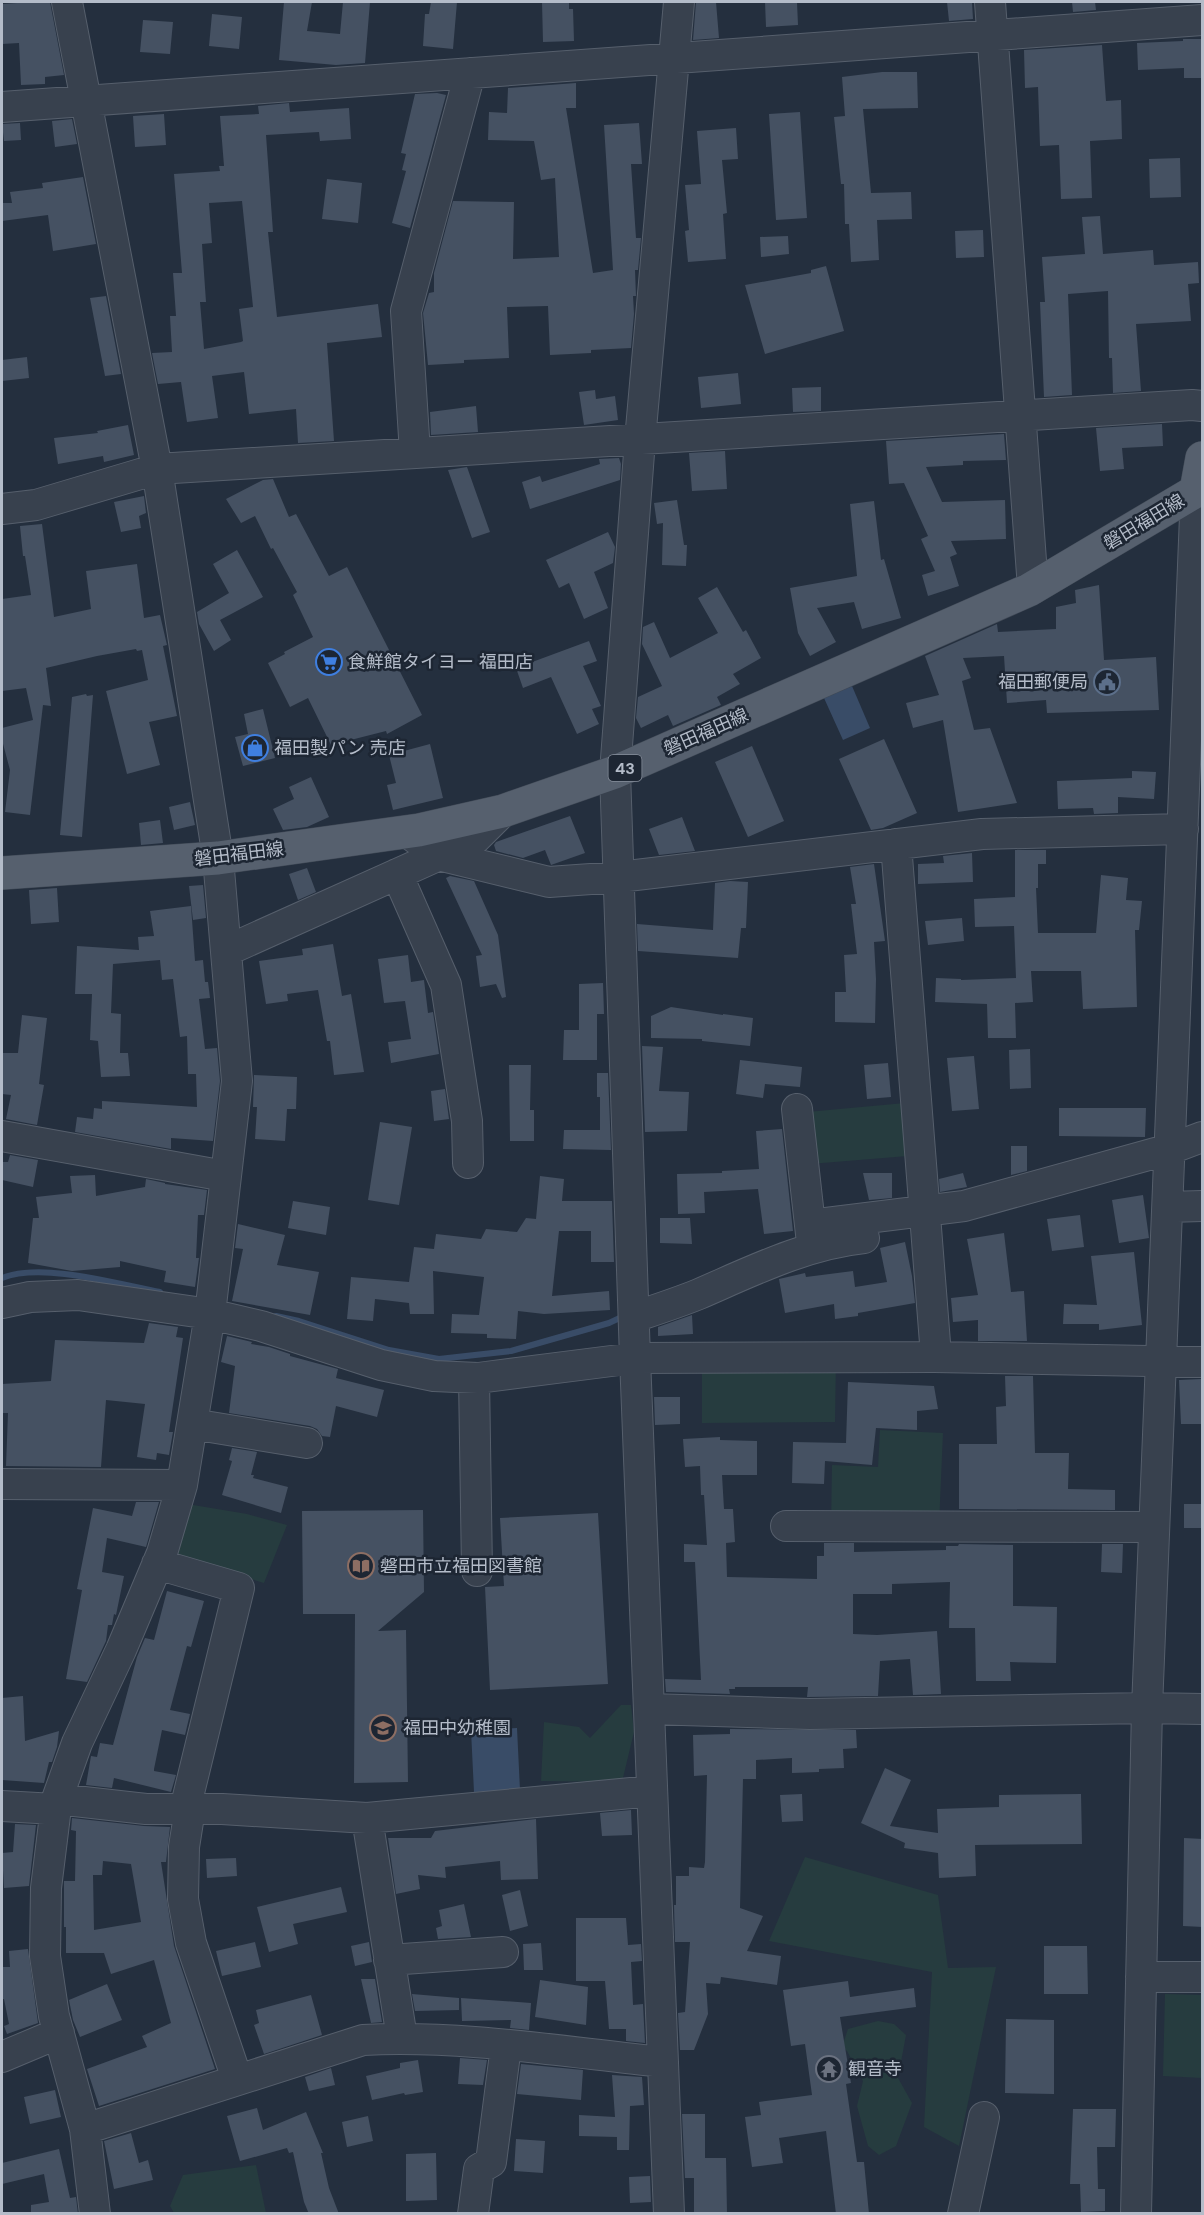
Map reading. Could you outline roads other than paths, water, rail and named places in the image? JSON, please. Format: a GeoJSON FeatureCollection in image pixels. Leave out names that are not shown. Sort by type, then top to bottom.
{"type":"FeatureCollection","features":[{"type":"Feature","properties":{"kind":"main road","name":"磐田福田線"},"geometry":{"type":"LineString","coordinates":[[2,873],[218,858],[407,832],[503,811],[615,772],[1033,588],[1196,491],[1203,458]]}},
{"type":"Feature","properties":{"kind":"street"},"geometry":{"type":"LineString","coordinates":[[67,2],[157,469],[218,858],[237,1081],[210,1314],[182,1485],[157,1564],[121,1650],[77,1743],[56,1804],[46,1888],[45,1956],[59,2033],[85,2129],[95,2214]]}},
{"type":"Feature","properties":{"kind":"street"},"geometry":{"type":"LineString","coordinates":[[669,2214],[635,1358],[615,772],[640,440],[678,2]]}},
{"type":"Feature","properties":{"kind":"street"},"geometry":{"type":"LineString","coordinates":[[990,2],[1033,588]]}},
{"type":"Feature","properties":{"kind":"street"},"geometry":{"type":"LineString","coordinates":[[2,107],[1203,20]]}},
{"type":"Feature","properties":{"kind":"street"},"geometry":{"type":"LineString","coordinates":[[415,453],[406,311],[470,73]]}},
{"type":"Feature","properties":{"kind":"street"},"geometry":{"type":"LineString","coordinates":[[2,509],[36,505],[157,469],[1203,406]]}},
{"type":"Feature","properties":{"kind":"street"},"geometry":{"type":"LineString","coordinates":[[1136,2214],[1147,1708],[1159,1362],[1170,1149],[1192,860],[1183,829],[1196,491]]}},
{"type":"Feature","properties":{"kind":"street"},"geometry":{"type":"LineString","coordinates":[[226,951],[475,839],[503,811]]}},
{"type":"Feature","properties":{"kind":"street"},"geometry":{"type":"LineString","coordinates":[[407,832],[438,855],[549,882],[619,878],[982,834],[1183,829]]}},
{"type":"Feature","properties":{"kind":"street"},"geometry":{"type":"LineString","coordinates":[[896,844],[935,1343],[934,1357]]}},
{"type":"Feature","properties":{"kind":"street"},"geometry":{"type":"LineString","coordinates":[[397,874],[446,985],[467,1121],[468,1163]]}},
{"type":"Feature","properties":{"kind":"street"},"geometry":{"type":"LineString","coordinates":[[797,1109],[811,1237]]}},
{"type":"Feature","properties":{"kind":"street"},"geometry":{"type":"LineString","coordinates":[[2,1136],[225,1176]]}},
{"type":"Feature","properties":{"kind":"street"},"geometry":{"type":"LineString","coordinates":[[634,1317],[698,1294],[811,1237],[926,1223],[964,1206],[1170,1149],[1203,1137]]}},
{"type":"Feature","properties":{"kind":"street"},"geometry":{"type":"LineString","coordinates":[[1168,1207],[1203,1206]]}},
{"type":"Feature","properties":{"kind":"street"},"geometry":{"type":"LineString","coordinates":[[2,1303],[30,1297],[78,1294],[210,1314],[261,1326],[381,1365],[434,1376],[474,1378],[635,1358],[934,1357],[1203,1362]]}},
{"type":"Feature","properties":{"kind":"street"},"geometry":{"type":"LineString","coordinates":[[474,1378],[477,1571]]}},
{"type":"Feature","properties":{"kind":"street"},"geometry":{"type":"LineString","coordinates":[[192,1424],[307,1443]]}},
{"type":"Feature","properties":{"kind":"street"},"geometry":{"type":"LineString","coordinates":[[2,1484],[182,1485]]}},
{"type":"Feature","properties":{"kind":"street"},"geometry":{"type":"LineString","coordinates":[[786,1526],[1153,1527]]}},
{"type":"Feature","properties":{"kind":"street"},"geometry":{"type":"LineString","coordinates":[[157,1564],[239,1588],[187,1809],[183,1899],[190,1942],[237,2079]]}},
{"type":"Feature","properties":{"kind":"street"},"geometry":{"type":"LineString","coordinates":[[649,1708],[810,1714],[1203,1709]]}},
{"type":"Feature","properties":{"kind":"street"},"geometry":{"type":"LineString","coordinates":[[2,1806],[56,1804],[367,1818],[652,1791]]}},
{"type":"Feature","properties":{"kind":"street"},"geometry":{"type":"LineString","coordinates":[[367,1818],[402,2038]]}},
{"type":"Feature","properties":{"kind":"street"},"geometry":{"type":"LineString","coordinates":[[389,1960],[503,1952]]}},
{"type":"Feature","properties":{"kind":"street"},"geometry":{"type":"LineString","coordinates":[[1141,1977],[1203,1977]]}},
{"type":"Feature","properties":{"kind":"street"},"geometry":{"type":"LineString","coordinates":[[2,2057],[59,2033]]}},
{"type":"Feature","properties":{"kind":"street"},"geometry":{"type":"LineString","coordinates":[[85,2129],[363,2040],[402,2038],[450,2040],[663,2062]]}},
{"type":"Feature","properties":{"kind":"street"},"geometry":{"type":"LineString","coordinates":[[473,2214],[479,2169],[491,2162],[506,2046]]}},
{"type":"Feature","properties":{"kind":"street"},"geometry":{"type":"LineString","coordinates":[[963,2214],[984,2117]]}},
{"type":"Feature","properties":{"kind":"water"},"geometry":{"type":"Polygon","coordinates":[[[852,686],[870,728],[843,740],[824,698],[852,686]]]}},
{"type":"Feature","properties":{"kind":"water"},"geometry":{"type":"Polygon","coordinates":[[[517,1728],[520,1790],[474,1792],[471,1730],[517,1728]]]}},
{"type":"Feature","properties":{"kind":"waterway"},"geometry":{"type":"LineString","coordinates":[[2,1278],[38,1272],[58,1273],[160,1292]]}},
{"type":"Feature","properties":{"kind":"waterway"},"geometry":{"type":"LineString","coordinates":[[276,1316],[299,1321],[389,1350],[439,1359],[511,1351],[609,1323],[626,1315]]}},
{"type":"Feature","properties":{"kind":"place","name":"食鮮館タイヨー 福田店"},"geometry":{"type":"Point","coordinates":[329,662]}},
{"type":"Feature","properties":{"kind":"place","name":"福田郵便局"},"geometry":{"type":"Point","coordinates":[1107,682]}},
{"type":"Feature","properties":{"kind":"place","name":"福田製パン 売店"},"geometry":{"type":"Point","coordinates":[255,748]}},
{"type":"Feature","properties":{"kind":"place","name":"磐田市立福田図書館"},"geometry":{"type":"Point","coordinates":[361,1566]}},
{"type":"Feature","properties":{"kind":"place","name":"福田中幼稚園"},"geometry":{"type":"Point","coordinates":[383,1728]}},
{"type":"Feature","properties":{"kind":"place","name":"観音寺"},"geometry":{"type":"Point","coordinates":[829,2069]}}]}
